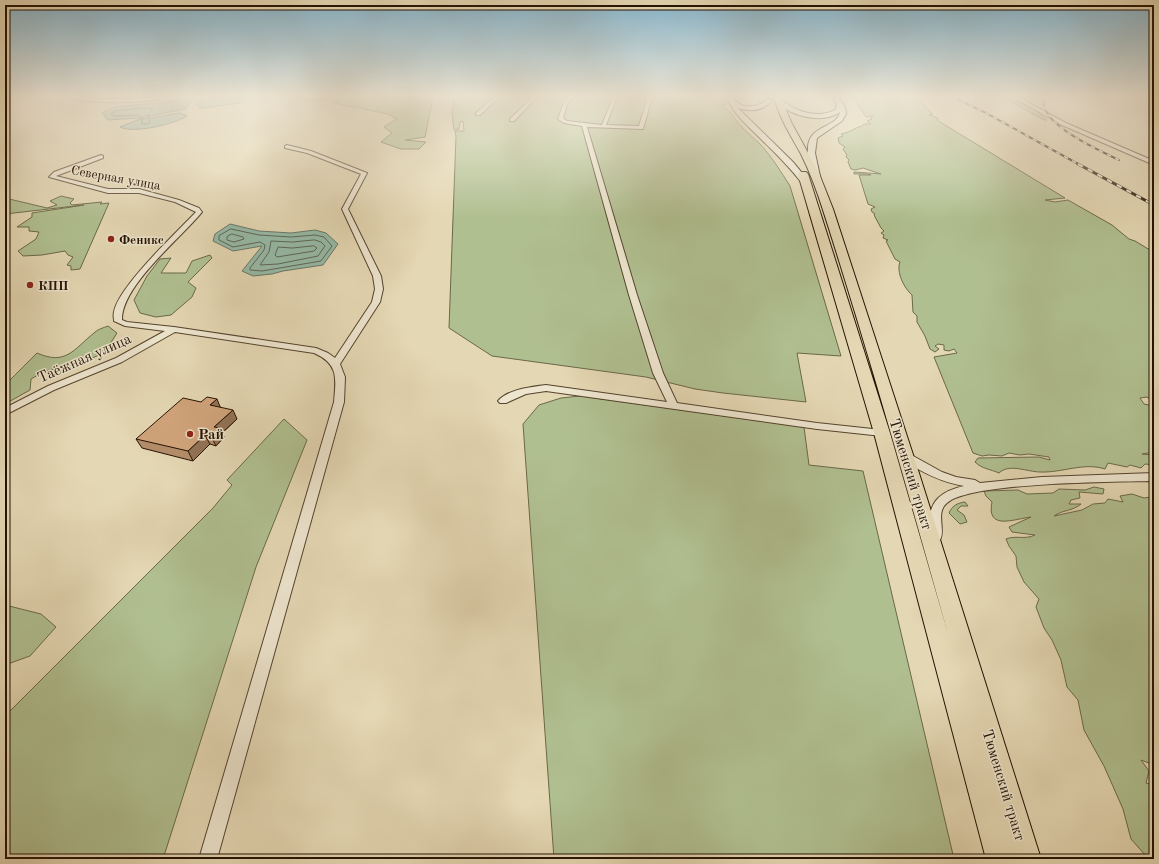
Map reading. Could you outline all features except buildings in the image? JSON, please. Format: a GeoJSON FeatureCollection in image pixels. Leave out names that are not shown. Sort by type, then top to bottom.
{"type":"FeatureCollection","features":[{"type":"Feature","properties":{"kind":"main road"},"geometry":{"type":"LineString","coordinates":[[763,137],[794,168],[812,182]]}},
{"type":"Feature","properties":{"kind":"main road","name":"Тюменский тракт"},"geometry":{"type":"LineString","coordinates":[[796,137],[808,159],[812,182],[1000,859]]}},
{"type":"Feature","properties":{"kind":"main road"},"geometry":{"type":"LineString","coordinates":[[812,182],[812,154],[813,140],[815,137]]}},
{"type":"Feature","properties":{"kind":"main road","name":"Тюменский тракт"},"geometry":{"type":"LineString","coordinates":[[796,157],[812,182],[837,238],[906,456],[1027,859]]}},
{"type":"Feature","properties":{"kind":"street"},"geometry":{"type":"LineString","coordinates":[[588,137],[633,295],[658,373],[673,405]]}},
{"type":"Feature","properties":{"kind":"street"},"geometry":{"type":"LineString","coordinates":[[1094,137],[1154,163]]}},
{"type":"Feature","properties":{"kind":"street"},"geometry":{"type":"LineString","coordinates":[[287,147],[310,152],[364,173],[345,209],[377,276],[380,285],[379,293],[367,316],[336,363]]}},
{"type":"Feature","properties":{"kind":"street","name":"Северная улица"},"geometry":{"type":"LineString","coordinates":[[101,156],[56,173],[52,177],[108,191],[139,191],[177,201],[197,209],[198,212],[142,273],[125,297],[116,315],[118,321],[125,324],[174,329]]}},
{"type":"Feature","properties":{"kind":"street"},"geometry":{"type":"LineString","coordinates":[[174,329],[316,351],[324,354],[336,363],[340,373],[339,402],[208,859]]}},
{"type":"Feature","properties":{"kind":"street","name":"Таёжная улица"},"geometry":{"type":"LineString","coordinates":[[5,412],[34,396],[124,358],[174,329]]}},
{"type":"Feature","properties":{"kind":"street"},"geometry":{"type":"LineString","coordinates":[[503,401],[515,393],[546,388],[882,434]]}},
{"type":"Feature","properties":{"kind":"street"},"geometry":{"type":"LineString","coordinates":[[906,456],[924,469],[940,477],[985,485]]}},
{"type":"Feature","properties":{"kind":"street"},"geometry":{"type":"LineString","coordinates":[[936,558],[936,511],[943,498],[956,491],[985,485],[1154,477]]}},
{"type":"Feature","properties":{"kind":"shaded area"},"geometry":{"type":"Polygon","coordinates":[[[387,137],[423,137],[405,140],[426,142],[419,149],[401,149],[381,142],[387,137]]]}},
{"type":"Feature","properties":{"kind":"shaded area"},"geometry":{"type":"Polygon","coordinates":[[[456,137],[752,137],[765,150],[790,186],[841,356],[797,353],[806,402],[695,389],[646,377],[492,356],[449,328],[456,137]]]}},
{"type":"Feature","properties":{"kind":"shaded area"},"geometry":{"type":"Polygon","coordinates":[[[965,137],[1065,198],[1045,200],[1055,202],[1068,200],[1112,225],[1129,239],[1150,250],[1154,255],[1154,403],[1147,397],[1140,398],[1144,404],[1154,406],[1154,452],[1142,454],[1154,455],[1154,465],[1145,464],[1141,468],[1130,465],[1127,467],[1108,463],[1105,469],[1097,467],[1081,467],[1048,472],[1035,472],[1013,468],[1003,470],[999,473],[983,468],[975,462],[978,458],[1039,457],[1050,460],[1049,457],[1029,454],[1020,455],[1009,453],[1002,456],[982,456],[973,453],[934,357],[957,353],[954,349],[949,351],[944,350],[944,345],[938,344],[935,346],[939,349],[935,352],[930,349],[917,322],[917,316],[913,312],[912,295],[906,288],[900,275],[900,262],[895,259],[886,241],[888,240],[883,238],[884,235],[881,233],[884,231],[871,209],[875,207],[868,204],[859,175],[871,175],[854,174],[854,172],[881,174],[863,168],[855,170],[851,169],[848,162],[849,160],[846,157],[847,155],[843,149],[845,147],[839,143],[838,138],[965,137]]]}},
{"type":"Feature","properties":{"kind":"shaded area"},"geometry":{"type":"Polygon","coordinates":[[[61,196],[74,199],[70,203],[72,205],[102,202],[100,204],[109,203],[80,269],[71,270],[71,266],[67,265],[73,257],[68,255],[65,251],[42,255],[23,256],[18,251],[36,239],[39,232],[29,231],[29,227],[17,227],[32,217],[32,213],[84,205],[5,214],[7,209],[5,208],[5,198],[47,208],[57,205],[50,201],[61,196]]]}},
{"type":"Feature","properties":{"kind":"shaded area"},"geometry":{"type":"Polygon","coordinates":[[[210,255],[212,258],[188,282],[196,288],[192,297],[171,315],[156,317],[140,313],[134,300],[147,276],[160,259],[171,258],[161,273],[186,273],[192,261],[210,255]]]}},
{"type":"Feature","properties":{"kind":"shaded area"},"geometry":{"type":"Polygon","coordinates":[[[108,326],[117,333],[105,352],[78,365],[45,371],[31,379],[30,390],[5,404],[5,385],[37,353],[47,357],[63,357],[75,350],[97,330],[108,326]]]}},
{"type":"Feature","properties":{"kind":"shaded area"},"geometry":{"type":"Polygon","coordinates":[[[580,396],[804,427],[809,465],[863,471],[954,859],[554,859],[523,424],[539,405],[561,398],[580,396]]]}},
{"type":"Feature","properties":{"kind":"shaded area"},"geometry":{"type":"Polygon","coordinates":[[[284,419],[307,440],[256,567],[163,859],[5,859],[5,716],[213,508],[232,485],[227,480],[284,419]]]}},
{"type":"Feature","properties":{"kind":"shaded area"},"geometry":{"type":"Polygon","coordinates":[[[1094,487],[1104,489],[1103,494],[1079,492],[1080,498],[1071,500],[1069,504],[1081,504],[1075,508],[1054,516],[1082,510],[1093,504],[1105,503],[1108,499],[1123,502],[1120,496],[1132,494],[1144,498],[1154,498],[1154,765],[1141,760],[1149,771],[1146,783],[1154,785],[1154,857],[1146,856],[1131,839],[1123,809],[1104,766],[1084,730],[1078,700],[1067,687],[1061,660],[1052,640],[1044,628],[1036,607],[1039,599],[1024,582],[1017,567],[1016,556],[1006,539],[1035,535],[1012,532],[1009,527],[1031,517],[1010,521],[997,520],[993,517],[991,511],[992,502],[986,496],[984,491],[1018,490],[1027,494],[1053,493],[1059,489],[1085,490],[1094,487]]]}},
{"type":"Feature","properties":{"kind":"shaded area"},"geometry":{"type":"Polygon","coordinates":[[[965,502],[968,506],[961,506],[957,510],[964,515],[967,522],[960,524],[949,513],[955,505],[965,502]]]}},
{"type":"Feature","properties":{"kind":"shaded area"},"geometry":{"type":"Polygon","coordinates":[[[5,605],[41,614],[56,627],[30,656],[5,665],[5,605]]]}},
{"type":"Feature","properties":{"kind":"water"},"geometry":{"type":"Polygon","coordinates":[[[230,224],[259,231],[291,233],[315,230],[326,233],[338,244],[323,265],[253,276],[242,271],[262,246],[233,251],[213,241],[215,234],[230,224]]]}},
{"type":"Feature","properties":{"kind":"railway"},"geometry":{"type":"LineString","coordinates":[[1030,137],[1080,165]]}},
{"type":"Feature","properties":{"kind":"railway"},"geometry":{"type":"LineString","coordinates":[[1075,137],[1119,160]]}},
{"type":"Feature","properties":{"kind":"railway"},"geometry":{"type":"LineString","coordinates":[[1078,164],[1154,205]]}},
{"type":"Feature","properties":{"kind":"place","name":"Феникс"},"geometry":{"type":"Point","coordinates":[111,239]}},
{"type":"Feature","properties":{"kind":"place","name":"КПП"},"geometry":{"type":"Point","coordinates":[30,285]}},
{"type":"Feature","properties":{"kind":"place","name":"Рай"},"geometry":{"type":"Point","coordinates":[190,434]}}]}
